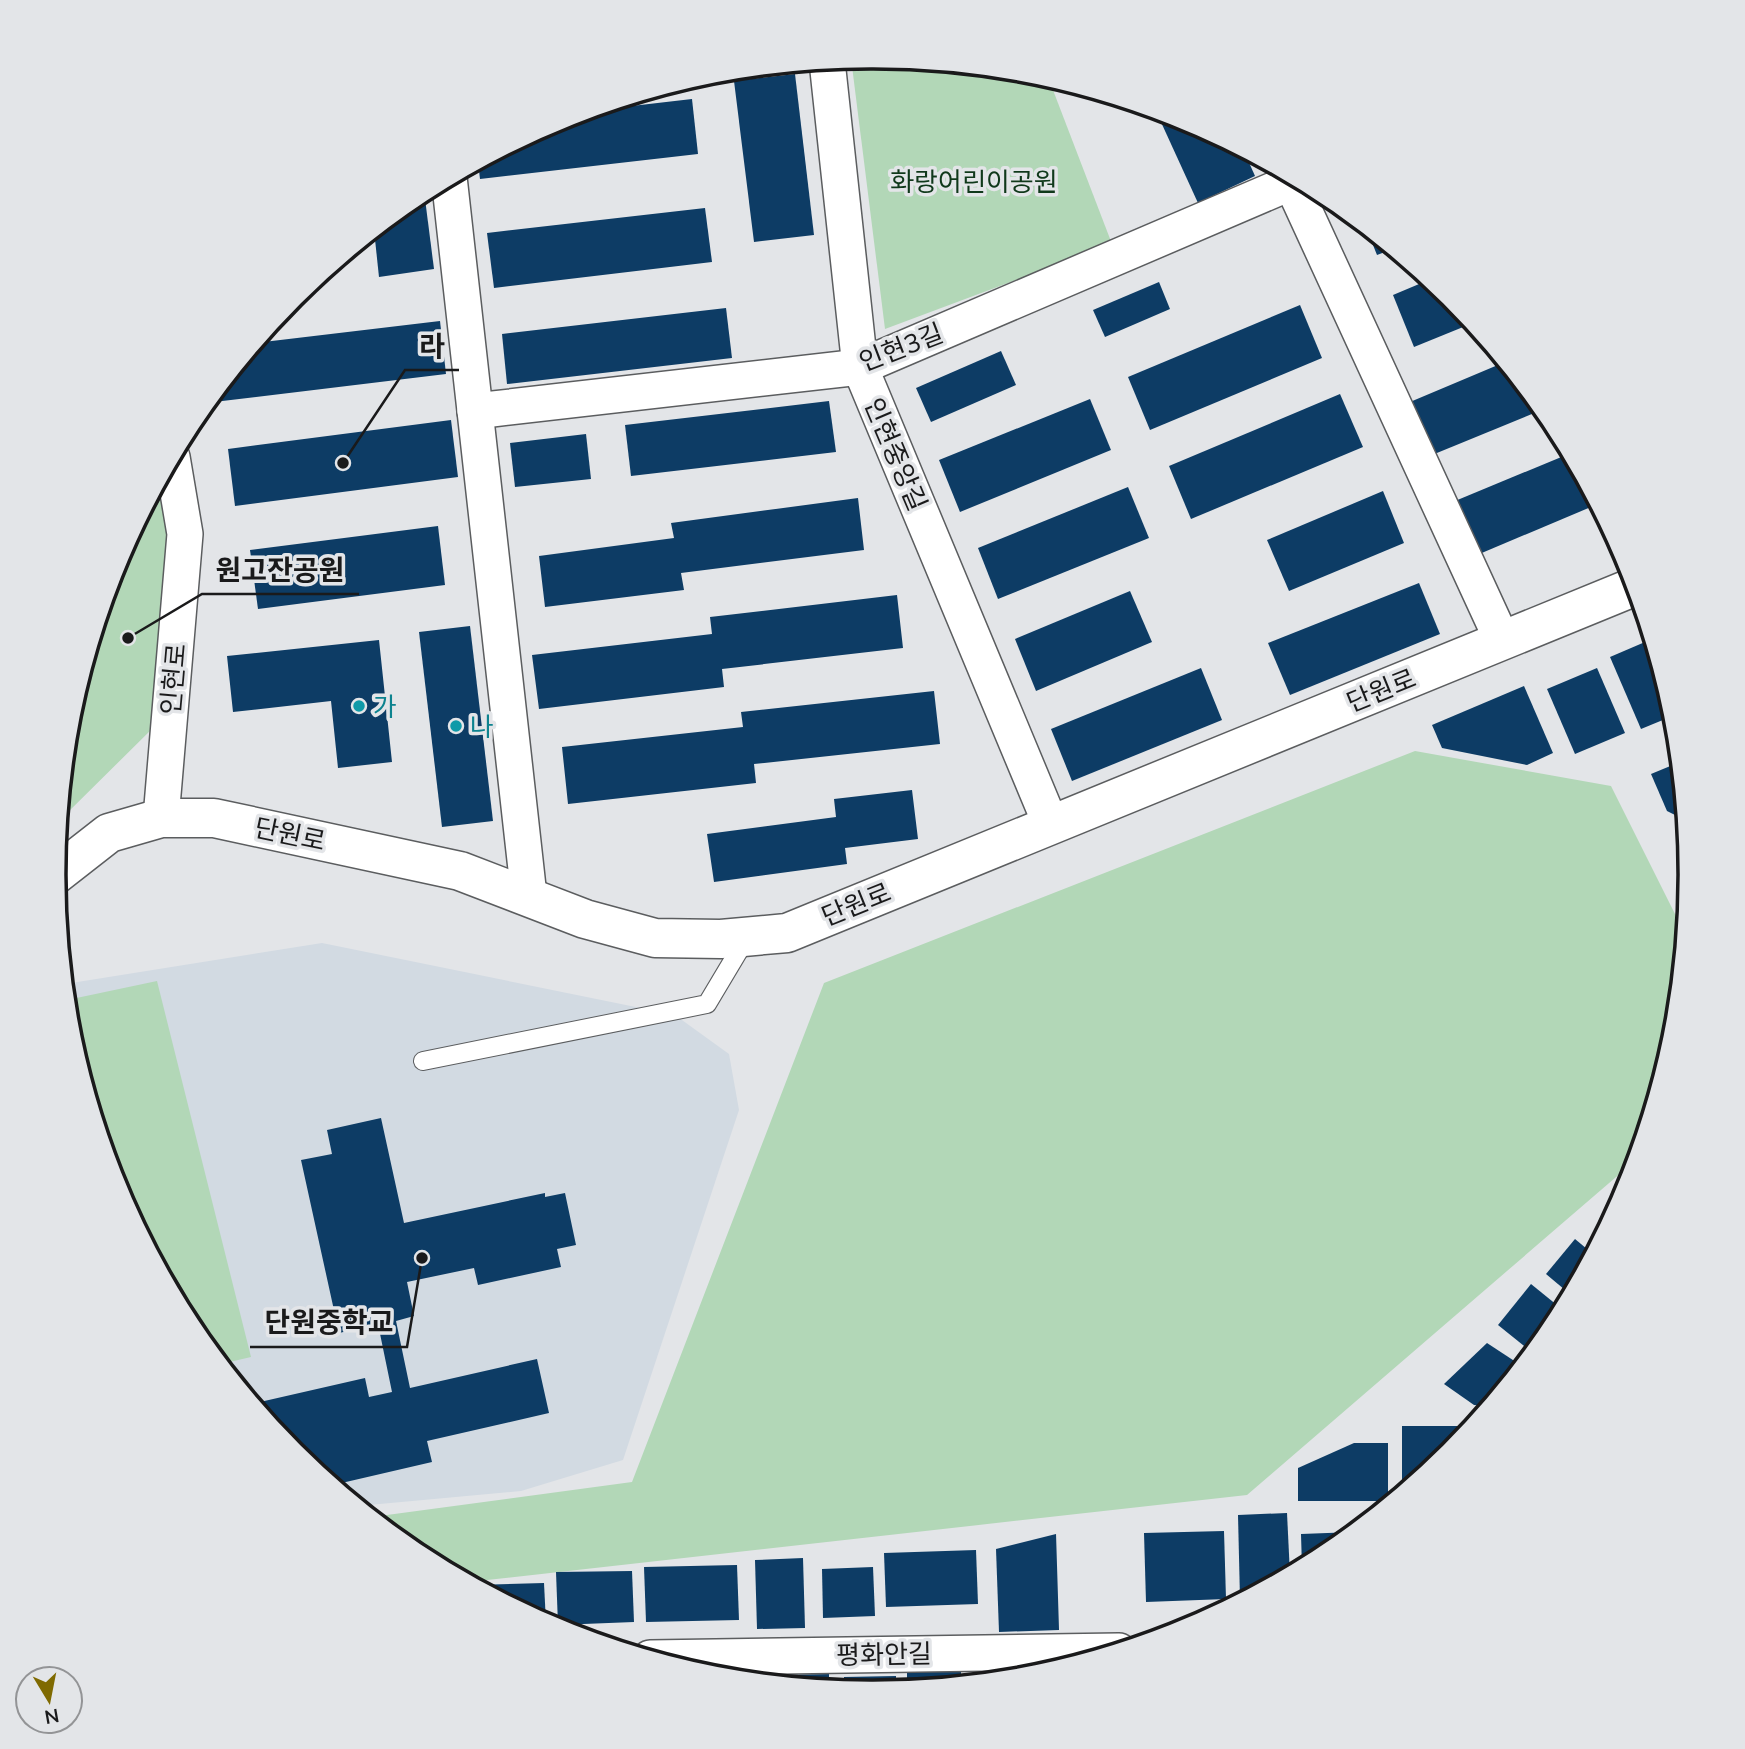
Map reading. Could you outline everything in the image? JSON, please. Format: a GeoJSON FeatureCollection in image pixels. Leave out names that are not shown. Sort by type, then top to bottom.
{"type":"FeatureCollection","features":[{"type":"Feature","properties":{"kind":"street","name":"인현중앙길"},"geometry":{"type":"LineString","coordinates":[[828,70],[860,367],[1051,825]]}},
{"type":"Feature","properties":{"kind":"street","name":"인현3길"},"geometry":{"type":"LineString","coordinates":[[475,411],[860,367],[1285,182]]}},
{"type":"Feature","properties":{"kind":"street"},"geometry":{"type":"LineString","coordinates":[[450,188],[529,897]]}},
{"type":"Feature","properties":{"kind":"street"},"geometry":{"type":"LineString","coordinates":[[1299,190],[1502,640]]}},
{"type":"Feature","properties":{"kind":"street","name":"인현로"},"geometry":{"type":"LineString","coordinates":[[161,818],[185,534],[174,471]]}},
{"type":"Feature","properties":{"kind":"street","name":"단원로"},"geometry":{"type":"LineString","coordinates":[[66,866],[109,833],[161,818],[214,818],[446,868],[585,919],[655,938],[721,939],[787,933],[1626,590]]}},
{"type":"Feature","properties":{"kind":"street","name":"평화안길"},"geometry":{"type":"LineString","coordinates":[[683,1658],[1086,1651]]}},
{"type":"Feature","properties":{"kind":"lane"},"geometry":{"type":"LineString","coordinates":[[423,1061],[706,1004],[747,936]]}},
{"type":"Feature","properties":{"kind":"shaded area"},"geometry":{"type":"Polygon","coordinates":[[[322,943],[675,1015],[729,1054],[739,1110],[623,1460],[521,1491],[371,1505],[341,1480],[267,1406],[233,1365],[174,1278],[128,1183],[109,1134],[82,1032],[73,983],[322,943]]]}},
{"type":"Feature","properties":{"kind":"green space","name":"화랑어린이공원"},"geometry":{"type":"Polygon","coordinates":[[[852,69],[925,70],[978,75],[1053,89],[1112,244],[885,329],[852,69]]]}},
{"type":"Feature","properties":{"kind":"green space"},"geometry":{"type":"Polygon","coordinates":[[[177,466],[165,560],[159,722],[69,811],[82,717],[109,615],[128,566],[177,466]]]}},
{"type":"Feature","properties":{"kind":"green space"},"geometry":{"type":"Polygon","coordinates":[[[1415,751],[1611,786],[1677,918],[1672,980],[1663,1032],[1636,1134],[1621,1173],[1247,1495],[483,1580],[425,1545],[384,1515],[632,1482],[824,983],[1415,751]]]}},
{"type":"Feature","properties":{"kind":"green space"},"geometry":{"type":"Polygon","coordinates":[[[157,981],[251,1357],[231,1362],[174,1278],[150,1231],[109,1134],[94,1083],[76,998],[157,981]]]}},
{"type":"Feature","properties":{"kind":"building"},"geometry":{"type":"Polygon","coordinates":[[[795,74],[814,235],[754,242],[734,81],[795,74]]]}},
{"type":"Feature","properties":{"kind":"building"},"geometry":{"type":"Polygon","coordinates":[[[692,99],[698,154],[480,179],[479,171],[516,152],[564,130],[629,106],[692,99]]]}},
{"type":"Feature","properties":{"kind":"building"},"geometry":{"type":"Polygon","coordinates":[[[1161,122],[1249,162],[1255,176],[1198,203],[1161,122]]]}},
{"type":"Feature","properties":{"kind":"building"},"geometry":{"type":"Polygon","coordinates":[[[426,204],[434,269],[379,277],[375,241],[426,204]]]}},
{"type":"Feature","properties":{"kind":"building"},"geometry":{"type":"Polygon","coordinates":[[[705,208],[712,262],[494,288],[487,233],[705,208]]]}},
{"type":"Feature","properties":{"kind":"building"},"geometry":{"type":"Polygon","coordinates":[[[1372,242],[1384,252],[1377,255],[1372,242]]]}},
{"type":"Feature","properties":{"kind":"building"},"geometry":{"type":"Polygon","coordinates":[[[1159,282],[1170,309],[1105,337],[1093,310],[1159,282]]]}},
{"type":"Feature","properties":{"kind":"building"},"geometry":{"type":"Polygon","coordinates":[[[1420,284],[1463,327],[1414,347],[1393,295],[1420,284]]]}},
{"type":"Feature","properties":{"kind":"building"},"geometry":{"type":"Polygon","coordinates":[[[1300,305],[1322,358],[1150,430],[1128,377],[1300,305]]]}},
{"type":"Feature","properties":{"kind":"building"},"geometry":{"type":"Polygon","coordinates":[[[726,308],[732,358],[507,384],[502,334],[726,308]]]}},
{"type":"Feature","properties":{"kind":"building"},"geometry":{"type":"Polygon","coordinates":[[[440,321],[446,374],[221,401],[269,341],[440,321]]]}},
{"type":"Feature","properties":{"kind":"building"},"geometry":{"type":"Polygon","coordinates":[[[1001,351],[1016,385],[931,422],[916,388],[1001,351]]]}},
{"type":"Feature","properties":{"kind":"building"},"geometry":{"type":"Polygon","coordinates":[[[1497,366],[1533,413],[1432,455],[1410,402],[1497,366]]]}},
{"type":"Feature","properties":{"kind":"building"},"geometry":{"type":"Polygon","coordinates":[[[1340,394],[1363,447],[1191,519],[1169,466],[1340,394]]]}},
{"type":"Feature","properties":{"kind":"building"},"geometry":{"type":"Polygon","coordinates":[[[1090,399],[1111,450],[960,512],[939,460],[1090,399]]]}},
{"type":"Feature","properties":{"kind":"building"},"geometry":{"type":"Polygon","coordinates":[[[829,401],[836,452],[631,476],[625,425],[829,401]]]}},
{"type":"Feature","properties":{"kind":"building"},"geometry":{"type":"Polygon","coordinates":[[[451,420],[458,477],[235,506],[228,449],[451,420]]]}},
{"type":"Feature","properties":{"kind":"building"},"geometry":{"type":"Polygon","coordinates":[[[586,434],[591,479],[515,487],[510,443],[586,434]]]}},
{"type":"Feature","properties":{"kind":"building"},"geometry":{"type":"Polygon","coordinates":[[[1562,457],[1590,508],[1477,555],[1455,501],[1562,457]]]}},
{"type":"Feature","properties":{"kind":"building"},"geometry":{"type":"Polygon","coordinates":[[[1128,487],[1149,538],[998,599],[978,548],[1128,487]]]}},
{"type":"Feature","properties":{"kind":"building"},"geometry":{"type":"Polygon","coordinates":[[[1383,491],[1404,543],[1289,591],[1267,540],[1383,491]]]}},
{"type":"Feature","properties":{"kind":"building"},"geometry":{"type":"Polygon","coordinates":[[[858,498],[864,550],[681,573],[684,590],[545,607],[539,556],[674,538],[671,523],[858,498]]]}},
{"type":"Feature","properties":{"kind":"building"},"geometry":{"type":"Polygon","coordinates":[[[438,526],[445,585],[258,609],[250,550],[438,526]]]}},
{"type":"Feature","properties":{"kind":"building"},"geometry":{"type":"Polygon","coordinates":[[[1419,583],[1440,634],[1290,695],[1268,643],[1419,583]]]}},
{"type":"Feature","properties":{"kind":"building"},"geometry":{"type":"Polygon","coordinates":[[[1130,591],[1152,642],[1036,691],[1015,639],[1130,591]]]}},
{"type":"Feature","properties":{"kind":"building"},"geometry":{"type":"Polygon","coordinates":[[[897,595],[903,648],[722,669],[724,687],[539,709],[532,655],[712,634],[710,617],[897,595]]]}},
{"type":"Feature","properties":{"kind":"building","name":"나"},"geometry":{"type":"Polygon","coordinates":[[[470,626],[493,821],[442,827],[419,632],[470,626]]]}},
{"type":"Feature","properties":{"kind":"building","name":"가"},"geometry":{"type":"Polygon","coordinates":[[[379,640],[392,762],[338,768],[331,701],[233,712],[227,656],[379,640]]]}},
{"type":"Feature","properties":{"kind":"building"},"geometry":{"type":"Polygon","coordinates":[[[1644,642],[1663,720],[1641,729],[1610,657],[1644,642]]]}},
{"type":"Feature","properties":{"kind":"building"},"geometry":{"type":"Polygon","coordinates":[[[1201,668],[1222,720],[1072,781],[1051,729],[1201,668]]]}},
{"type":"Feature","properties":{"kind":"building"},"geometry":{"type":"Polygon","coordinates":[[[1597,668],[1625,733],[1575,754],[1547,689],[1597,668]]]}},
{"type":"Feature","properties":{"kind":"building"},"geometry":{"type":"Polygon","coordinates":[[[1524,686],[1553,753],[1527,765],[1442,748],[1432,725],[1524,686]]]}},
{"type":"Feature","properties":{"kind":"building"},"geometry":{"type":"Polygon","coordinates":[[[934,691],[940,744],[754,764],[756,783],[568,804],[562,747],[743,727],[741,712],[934,691]]]}},
{"type":"Feature","properties":{"kind":"building"},"geometry":{"type":"Polygon","coordinates":[[[1671,766],[1676,816],[1667,811],[1651,774],[1671,766]]]}},
{"type":"Feature","properties":{"kind":"building"},"geometry":{"type":"Polygon","coordinates":[[[912,790],[918,839],[845,848],[847,864],[714,882],[707,834],[836,817],[834,799],[912,790]]]}},
{"type":"Feature","properties":{"kind":"building"},"geometry":{"type":"Polygon","coordinates":[[[381,1118],[404,1223],[545,1193],[545,1197],[565,1193],[576,1245],[557,1249],[561,1267],[478,1285],[474,1268],[407,1282],[414,1316],[396,1321],[410,1388],[537,1359],[549,1413],[427,1441],[432,1462],[344,1482],[263,1401],[365,1378],[369,1397],[392,1392],[378,1324],[339,1333],[301,1160],[332,1154],[327,1130],[381,1118]]]}},
{"type":"Feature","properties":{"kind":"building"},"geometry":{"type":"Polygon","coordinates":[[[1575,1239],[1586,1248],[1564,1289],[1546,1274],[1575,1239]]]}},
{"type":"Feature","properties":{"kind":"building"},"geometry":{"type":"Polygon","coordinates":[[[1531,1284],[1555,1303],[1525,1347],[1498,1325],[1531,1284]]]}},
{"type":"Feature","properties":{"kind":"building"},"geometry":{"type":"Polygon","coordinates":[[[1487,1343],[1515,1361],[1479,1405],[1474,1405],[1444,1384],[1487,1343]]]}},
{"type":"Feature","properties":{"kind":"building"},"geometry":{"type":"Polygon","coordinates":[[[1402,1426],[1459,1426],[1442,1444],[1402,1482],[1402,1426]]]}},
{"type":"Feature","properties":{"kind":"building"},"geometry":{"type":"Polygon","coordinates":[[[1354,1443],[1388,1443],[1388,1493],[1379,1501],[1298,1501],[1298,1468],[1354,1443]]]}},
{"type":"Feature","properties":{"kind":"building"},"geometry":{"type":"Polygon","coordinates":[[[1287,1513],[1289,1564],[1240,1591],[1238,1515],[1287,1513]]]}},
{"type":"Feature","properties":{"kind":"building"},"geometry":{"type":"Polygon","coordinates":[[[1224,1531],[1226,1598],[1146,1602],[1144,1533],[1224,1531]]]}},
{"type":"Feature","properties":{"kind":"building"},"geometry":{"type":"Polygon","coordinates":[[[1337,1533],[1302,1556],[1301,1534],[1337,1533]]]}},
{"type":"Feature","properties":{"kind":"building"},"geometry":{"type":"Polygon","coordinates":[[[1056,1534],[1059,1630],[999,1632],[996,1549],[1056,1534]]]}},
{"type":"Feature","properties":{"kind":"building"},"geometry":{"type":"Polygon","coordinates":[[[976,1550],[978,1604],[886,1607],[884,1553],[976,1550]]]}},
{"type":"Feature","properties":{"kind":"building"},"geometry":{"type":"Polygon","coordinates":[[[803,1558],[805,1628],[757,1629],[755,1560],[803,1558]]]}},
{"type":"Feature","properties":{"kind":"building"},"geometry":{"type":"Polygon","coordinates":[[[737,1565],[739,1620],[646,1622],[644,1567],[737,1565]]]}},
{"type":"Feature","properties":{"kind":"building"},"geometry":{"type":"Polygon","coordinates":[[[873,1567],[875,1616],[823,1618],[822,1569],[873,1567]]]}},
{"type":"Feature","properties":{"kind":"building"},"geometry":{"type":"Polygon","coordinates":[[[632,1571],[634,1622],[577,1624],[558,1616],[556,1572],[632,1571]]]}},
{"type":"Feature","properties":{"kind":"building"},"geometry":{"type":"Polygon","coordinates":[[[544,1583],[545,1610],[516,1597],[492,1584],[544,1583]]]}},
{"type":"Feature","properties":{"kind":"building"},"geometry":{"type":"Polygon","coordinates":[[[974,1669],[1000,1670],[978,1674],[974,1674],[974,1669]]]}},
{"type":"Feature","properties":{"kind":"building"},"geometry":{"type":"Polygon","coordinates":[[[907,1671],[961,1671],[961,1676],[907,1679],[907,1671]]]}},
{"type":"Feature","properties":{"kind":"building"},"geometry":{"type":"Polygon","coordinates":[[[829,1674],[829,1679],[820,1679],[777,1675],[829,1674]]]}},
{"type":"Feature","properties":{"kind":"building"},"geometry":{"type":"Polygon","coordinates":[[[896,1676],[896,1680],[844,1679],[844,1677],[896,1676]]]}},
{"type":"Feature","properties":{"kind":"place","name":"라"},"geometry":{"type":"Point","coordinates":[343,463]}},
{"type":"Feature","properties":{"kind":"place","name":"원고잔공원"},"geometry":{"type":"Point","coordinates":[128,638]}},
{"type":"Feature","properties":{"kind":"place","name":"가"},"geometry":{"type":"Point","coordinates":[359,706]}},
{"type":"Feature","properties":{"kind":"place","name":"나"},"geometry":{"type":"Point","coordinates":[456,726]}},
{"type":"Feature","properties":{"kind":"place","name":"단원중학교"},"geometry":{"type":"Point","coordinates":[422,1258]}}]}
